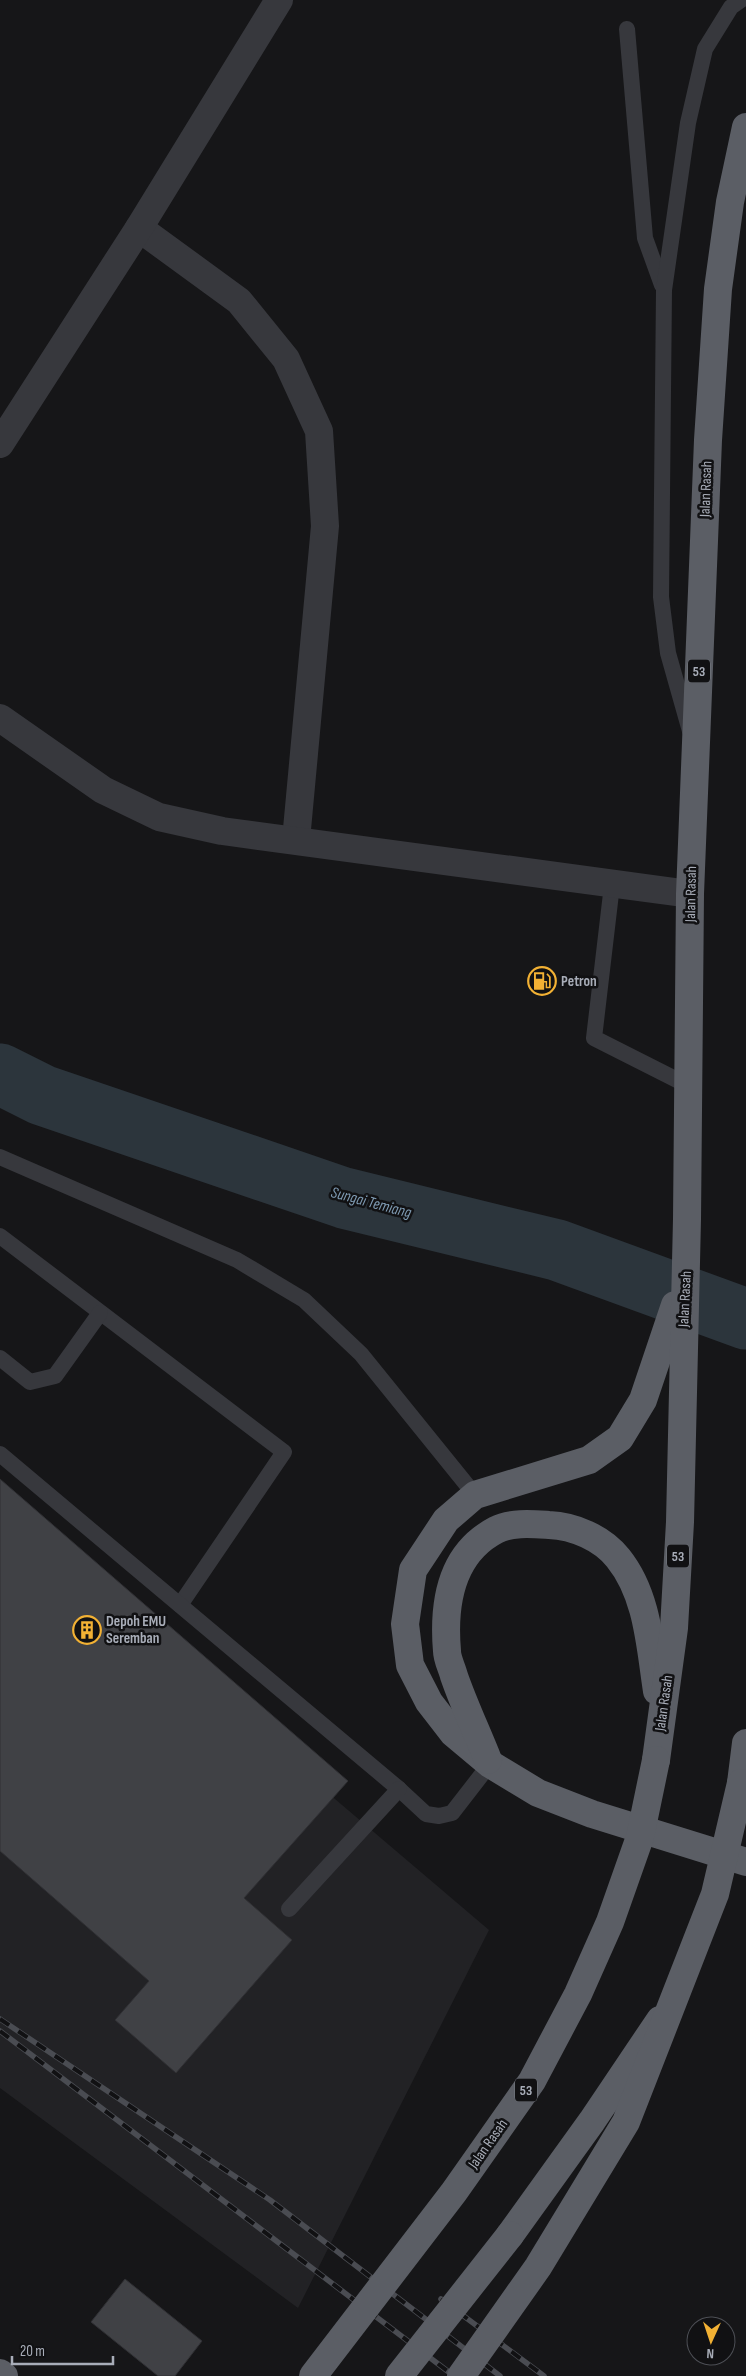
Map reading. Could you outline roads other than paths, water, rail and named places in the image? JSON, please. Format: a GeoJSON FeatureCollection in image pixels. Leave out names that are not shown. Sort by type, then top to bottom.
{"type":"FeatureCollection","features":[{"type":"Feature","properties":{"kind":"highway","name":"Jalan Rasah"},"geometry":{"type":"LineString","coordinates":[[313,2376],[454,2192],[532,2081],[578,1994],[610,1922],[640,1837],[656,1760],[674,1628],[680,1522],[673,1347],[686,1268],[690,894],[708,440],[718,289],[730,202],[746,127]]}},
{"type":"Feature","properties":{"kind":"highway"},"geometry":{"type":"LineString","coordinates":[[673,1347],[620,1438],[589,1460],[475,1495],[446,1520],[413,1570],[405,1624],[410,1665],[429,1702],[453,1733],[490,1764],[538,1793],[746,1862]]}},
{"type":"Feature","properties":{"kind":"highway"},"geometry":{"type":"LineString","coordinates":[[490,1764],[459,1691],[447,1654],[446,1617],[452,1580],[470,1550],[497,1529],[528,1524],[564,1526],[595,1538],[618,1558],[636,1589],[646,1617],[661,1724]]}},
{"type":"Feature","properties":{"kind":"highway"},"geometry":{"type":"LineString","coordinates":[[461,2376],[538,2267],[626,2122],[715,1894],[741,1783],[746,1743]]}},
{"type":"Feature","properties":{"kind":"highway"},"geometry":{"type":"LineString","coordinates":[[399,2376],[510,2235],[592,2121],[677,1994]]}},
{"type":"Feature","properties":{"kind":"highway"},"geometry":{"type":"LineString","coordinates":[[0,2373],[4,2376]]}},
{"type":"Feature","properties":{"kind":"street"},"geometry":{"type":"LineString","coordinates":[[0,444],[139,228],[279,0]]}},
{"type":"Feature","properties":{"kind":"street"},"geometry":{"type":"LineString","coordinates":[[139,228],[239,301],[286,359],[319,431],[325,526],[296,840]]}},
{"type":"Feature","properties":{"kind":"street"},"geometry":{"type":"LineString","coordinates":[[0,718],[103,790],[159,817],[222,831],[690,894]]}},
{"type":"Feature","properties":{"kind":"lane"},"geometry":{"type":"LineString","coordinates":[[695,753],[668,653],[661,597],[664,290],[688,123],[705,49],[731,7],[741,0]]}},
{"type":"Feature","properties":{"kind":"lane"},"geometry":{"type":"LineString","coordinates":[[628,29],[645,238],[664,290]]}},
{"type":"Feature","properties":{"kind":"lane"},"geometry":{"type":"LineString","coordinates":[[612,884],[594,1038],[689,1086]]}},
{"type":"Feature","properties":{"kind":"lane"},"geometry":{"type":"LineString","coordinates":[[0,1157],[237,1260],[304,1300],[360,1354],[475,1495]]}},
{"type":"Feature","properties":{"kind":"lane"},"geometry":{"type":"LineString","coordinates":[[0,1236],[284,1452],[180,1605]]}},
{"type":"Feature","properties":{"kind":"lane"},"geometry":{"type":"LineString","coordinates":[[0,1358],[30,1382],[55,1376],[100,1313]]}},
{"type":"Feature","properties":{"kind":"lane"},"geometry":{"type":"LineString","coordinates":[[0,1454],[399,1789],[426,1814],[439,1816],[452,1813],[490,1764]]}},
{"type":"Feature","properties":{"kind":"lane"},"geometry":{"type":"LineString","coordinates":[[289,1909],[399,1789]]}},
{"type":"Feature","properties":{"kind":"waterway","name":"Sungai Temiang"},"geometry":{"type":"LineString","coordinates":[[0,1074],[42,1095],[344,1198],[557,1250],[746,1319]]}},
{"type":"Feature","properties":{"kind":"railway"},"geometry":{"type":"LineString","coordinates":[[0,2019],[270,2200],[500,2376]]}},
{"type":"Feature","properties":{"kind":"railway"},"geometry":{"type":"LineString","coordinates":[[0,2031],[454,2376]]}},
{"type":"Feature","properties":{"kind":"railway"},"geometry":{"type":"LineString","coordinates":[[441,2299],[544,2376]]}},
{"type":"Feature","properties":{"kind":"place","name":"Petron"},"geometry":{"type":"Point","coordinates":[542,981]}},
{"type":"Feature","properties":{"kind":"place","name":"Depoh EMU Seremban"},"geometry":{"type":"Point","coordinates":[87,1630]}}]}
